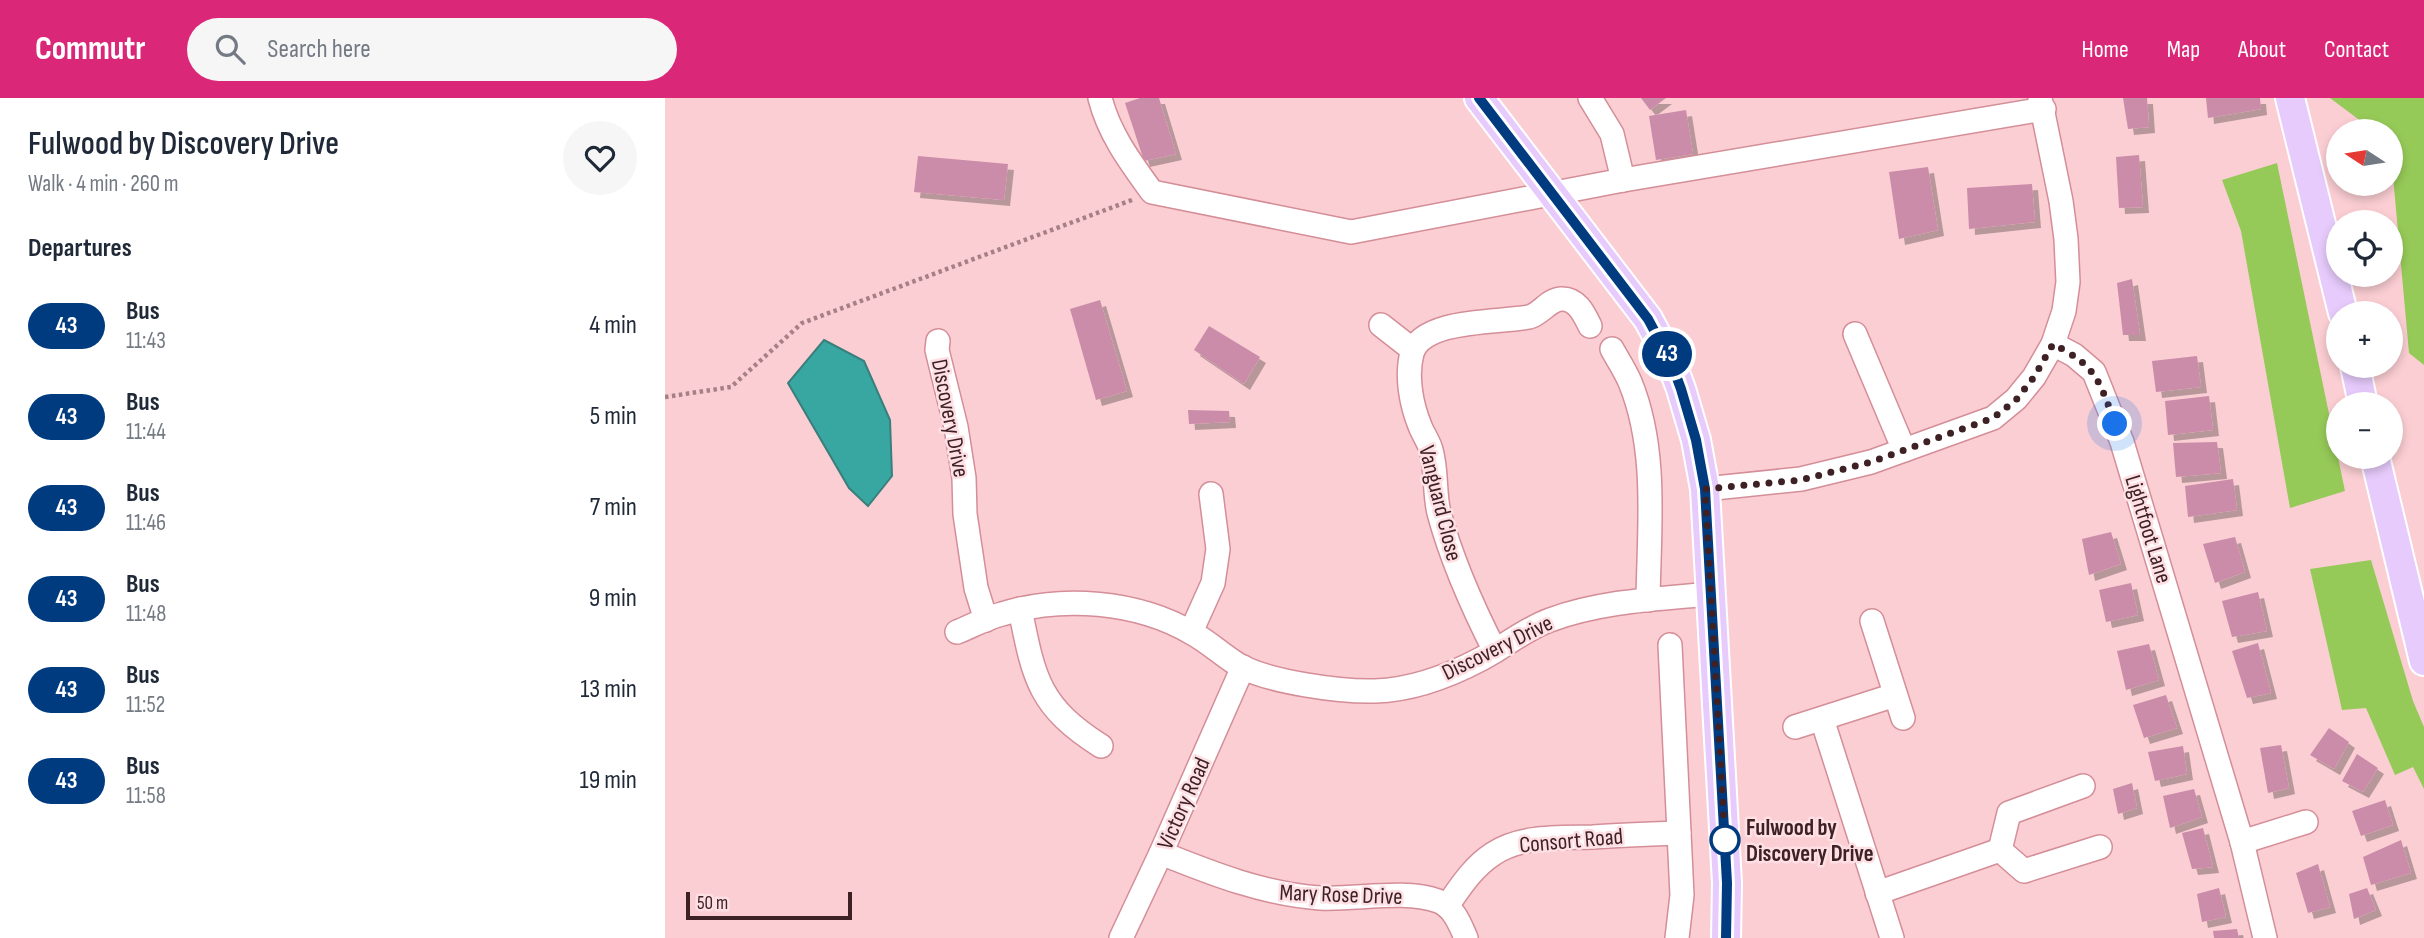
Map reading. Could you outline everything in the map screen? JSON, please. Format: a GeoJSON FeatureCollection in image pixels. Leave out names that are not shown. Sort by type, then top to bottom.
{"type":"FeatureCollection","features":[{"type":"Feature","properties":{"kind":"main road"},"geometry":{"type":"LineString","coordinates":[[1479,98],[1636,301],[1666,352],[1681,389],[1696,440],[1705,489],[1727,883],[1726,938]]}},
{"type":"Feature","properties":{"kind":"main road"},"geometry":{"type":"LineString","coordinates":[[2290,98],[2340,301]]}},
{"type":"Feature","properties":{"kind":"main road"},"geometry":{"type":"LineString","coordinates":[[2378,469],[2424,661]]}},
{"type":"Feature","properties":{"kind":"street"},"geometry":{"type":"LineString","coordinates":[[1100,98],[1114,134],[1129,161],[1152,192],[1350,232],[2042,103],[2061,201],[2068,268],[2066,304],[2053,344],[2034,377],[2016,400],[1993,418],[1871,462],[1801,480],[1705,489]]}},
{"type":"Feature","properties":{"kind":"street"},"geometry":{"type":"LineString","coordinates":[[1590,98],[1612,134],[1623,180]]}},
{"type":"Feature","properties":{"kind":"street"},"geometry":{"type":"LineString","coordinates":[[1381,325],[1413,350],[1430,333],[1458,325],[1530,317],[1551,302],[1561,299],[1571,301],[1582,309],[1590,326]]}},
{"type":"Feature","properties":{"kind":"street"},"geometry":{"type":"LineString","coordinates":[[1855,334],[1904,450]]}},
{"type":"Feature","properties":{"kind":"street","name":"Discovery Drive"},"geometry":{"type":"LineString","coordinates":[[939,341],[937,350],[956,426],[964,478],[965,514],[976,588],[986,620]]}},
{"type":"Feature","properties":{"kind":"street","name":"Lightfoot Lane"},"geometry":{"type":"LineString","coordinates":[[2053,344],[2087,365],[2101,384],[2109,405],[2242,842],[2265,938]]}},
{"type":"Feature","properties":{"kind":"street"},"geometry":{"type":"LineString","coordinates":[[1612,349],[1630,382],[1647,447],[1648,600]]}},
{"type":"Feature","properties":{"kind":"street","name":"Vanguard Close"},"geometry":{"type":"LineString","coordinates":[[1413,350],[1410,368],[1412,404],[1431,450],[1439,511],[1471,604],[1495,651]]}},
{"type":"Feature","properties":{"kind":"street"},"geometry":{"type":"LineString","coordinates":[[1191,632],[1213,583],[1218,549],[1211,494]]}},
{"type":"Feature","properties":{"kind":"street","name":"Discovery Drive"},"geometry":{"type":"LineString","coordinates":[[957,632],[1020,609],[1045,604],[1089,603],[1144,613],[1191,632],[1243,667],[1270,676],[1326,688],[1375,691],[1420,684],[1479,660],[1546,621],[1589,608],[1711,594]]}},
{"type":"Feature","properties":{"kind":"street"},"geometry":{"type":"LineString","coordinates":[[1020,609],[1038,681],[1053,707],[1075,729],[1101,746]]}},
{"type":"Feature","properties":{"kind":"street"},"geometry":{"type":"LineString","coordinates":[[1872,621],[1903,719]]}},
{"type":"Feature","properties":{"kind":"street"},"geometry":{"type":"LineString","coordinates":[[1670,645],[1682,895],[1677,938]]}},
{"type":"Feature","properties":{"kind":"street","name":"Victory Road"},"geometry":{"type":"LineString","coordinates":[[1121,938],[1243,667]]}},
{"type":"Feature","properties":{"kind":"street"},"geometry":{"type":"LineString","coordinates":[[1795,727],[1895,695]]}},
{"type":"Feature","properties":{"kind":"street"},"geometry":{"type":"LineString","coordinates":[[1822,719],[1892,938]]}},
{"type":"Feature","properties":{"kind":"street"},"geometry":{"type":"LineString","coordinates":[[2000,850],[2008,813],[2083,786]]}},
{"type":"Feature","properties":{"kind":"street"},"geometry":{"type":"LineString","coordinates":[[2242,842],[2306,822]]}},
{"type":"Feature","properties":{"kind":"street","name":"Consort Road"},"geometry":{"type":"LineString","coordinates":[[1447,906],[1473,871],[1511,844],[1552,838],[1679,832]]}},
{"type":"Feature","properties":{"kind":"street"},"geometry":{"type":"LineString","coordinates":[[2000,850],[2024,871],[2099,846]]}},
{"type":"Feature","properties":{"kind":"street"},"geometry":{"type":"LineString","coordinates":[[1877,893],[2000,850]]}},
{"type":"Feature","properties":{"kind":"street","name":"Mary Rose Drive"},"geometry":{"type":"LineString","coordinates":[[1161,853],[1237,883],[1275,893],[1323,898],[1417,897],[1440,901],[1447,906]]}},
{"type":"Feature","properties":{"kind":"street"},"geometry":{"type":"LineString","coordinates":[[1447,906],[1460,923],[1466,938]]}},
{"type":"Feature","properties":{"kind":"path"},"geometry":{"type":"LineString","coordinates":[[665,397],[731,387],[802,323],[1152,192]]}},
{"type":"Feature","properties":{"kind":"green space"},"geometry":{"type":"Polygon","coordinates":[[[2330,98],[2424,98],[2424,365],[2409,353],[2403,287],[2403,210],[2396,210],[2395,196],[2403,196],[2403,119],[2358,119],[2330,98]]]}},
{"type":"Feature","properties":{"kind":"green space"},"geometry":{"type":"Polygon","coordinates":[[[2277,163],[2326,399],[2326,469],[2340,469],[2345,491],[2290,508],[2241,231],[2222,180],[2277,163]]]}},
{"type":"Feature","properties":{"kind":"green space"},"geometry":{"type":"Polygon","coordinates":[[[2371,560],[2413,701],[2424,727],[2424,789],[2413,767],[2395,775],[2366,708],[2342,710],[2310,569],[2371,560]]]}},
{"type":"Feature","properties":{"kind":"water"},"geometry":{"type":"Polygon","coordinates":[[[824,340],[864,361],[890,420],[892,476],[868,506],[849,488],[788,383],[824,340]]]}},
{"type":"Feature","properties":{"kind":"building"},"geometry":{"type":"Polygon","coordinates":[[[1140,98],[1159,98],[1176,154],[1144,161],[1125,103],[1140,98]]]}},
{"type":"Feature","properties":{"kind":"building"},"geometry":{"type":"Polygon","coordinates":[[[1641,98],[1666,98],[1650,110],[1641,98]]]}},
{"type":"Feature","properties":{"kind":"building"},"geometry":{"type":"Polygon","coordinates":[[[2123,98],[2147,98],[2149,127],[2128,129],[2123,98]]]}},
{"type":"Feature","properties":{"kind":"building"},"geometry":{"type":"Polygon","coordinates":[[[2206,98],[2260,98],[2261,109],[2208,118],[2206,98]]]}},
{"type":"Feature","properties":{"kind":"building"},"geometry":{"type":"Polygon","coordinates":[[[1686,110],[1693,154],[1656,160],[1649,116],[1686,110]]]}},
{"type":"Feature","properties":{"kind":"building"},"geometry":{"type":"Polygon","coordinates":[[[2139,155],[2143,207],[2119,208],[2116,157],[2139,155]]]}},
{"type":"Feature","properties":{"kind":"building"},"geometry":{"type":"Polygon","coordinates":[[[918,156],[1008,164],[1004,200],[914,192],[918,156]]]}},
{"type":"Feature","properties":{"kind":"building"},"geometry":{"type":"Polygon","coordinates":[[[1928,167],[1938,230],[1899,239],[1889,172],[1928,167]]]}},
{"type":"Feature","properties":{"kind":"building"},"geometry":{"type":"Polygon","coordinates":[[[2032,184],[2035,222],[1969,229],[1967,188],[2032,184]]]}},
{"type":"Feature","properties":{"kind":"building"},"geometry":{"type":"Polygon","coordinates":[[[2132,279],[2140,335],[2123,335],[2117,283],[2132,279]]]}},
{"type":"Feature","properties":{"kind":"building"},"geometry":{"type":"Polygon","coordinates":[[[1100,300],[1127,391],[1096,400],[1070,309],[1100,300]]]}},
{"type":"Feature","properties":{"kind":"building"},"geometry":{"type":"Polygon","coordinates":[[[1209,326],[1260,357],[1244,384],[1194,350],[1209,326]]]}},
{"type":"Feature","properties":{"kind":"building"},"geometry":{"type":"Polygon","coordinates":[[[2197,356],[2201,387],[2156,392],[2152,361],[2197,356]]]}},
{"type":"Feature","properties":{"kind":"building"},"geometry":{"type":"Polygon","coordinates":[[[2209,396],[2213,430],[2168,435],[2165,401],[2209,396]]]}},
{"type":"Feature","properties":{"kind":"building"},"geometry":{"type":"Polygon","coordinates":[[[1188,410],[1229,411],[1230,422],[1189,424],[1188,410]]]}},
{"type":"Feature","properties":{"kind":"building"},"geometry":{"type":"Polygon","coordinates":[[[2217,442],[2221,473],[2176,477],[2173,443],[2217,442]]]}},
{"type":"Feature","properties":{"kind":"building"},"geometry":{"type":"Polygon","coordinates":[[[2233,479],[2237,510],[2188,517],[2185,486],[2233,479]]]}},
{"type":"Feature","properties":{"kind":"building"},"geometry":{"type":"Polygon","coordinates":[[[2111,532],[2121,564],[2089,575],[2082,539],[2111,532]]]}},
{"type":"Feature","properties":{"kind":"building"},"geometry":{"type":"Polygon","coordinates":[[[2235,537],[2245,572],[2215,583],[2203,544],[2235,537]]]}},
{"type":"Feature","properties":{"kind":"building"},"geometry":{"type":"Polygon","coordinates":[[[2131,583],[2138,615],[2106,622],[2099,590],[2131,583]]]}},
{"type":"Feature","properties":{"kind":"building"},"geometry":{"type":"Polygon","coordinates":[[[2258,592],[2267,631],[2232,637],[2222,601],[2258,592]]]}},
{"type":"Feature","properties":{"kind":"building"},"geometry":{"type":"Polygon","coordinates":[[[2258,643],[2271,693],[2247,698],[2232,651],[2258,643]]]}},
{"type":"Feature","properties":{"kind":"building"},"geometry":{"type":"Polygon","coordinates":[[[2149,644],[2159,680],[2126,690],[2117,651],[2149,644]]]}},
{"type":"Feature","properties":{"kind":"building"},"geometry":{"type":"Polygon","coordinates":[[[2166,695],[2177,728],[2144,738],[2133,705],[2166,695]]]}},
{"type":"Feature","properties":{"kind":"building"},"geometry":{"type":"Polygon","coordinates":[[[2329,728],[2349,742],[2334,769],[2310,755],[2329,728]]]}},
{"type":"Feature","properties":{"kind":"building"},"geometry":{"type":"Polygon","coordinates":[[[2281,745],[2289,788],[2268,793],[2260,748],[2281,745]]]}},
{"type":"Feature","properties":{"kind":"building"},"geometry":{"type":"Polygon","coordinates":[[[2183,746],[2187,774],[2155,781],[2148,752],[2183,746]]]}},
{"type":"Feature","properties":{"kind":"building"},"geometry":{"type":"Polygon","coordinates":[[[2357,754],[2378,768],[2363,792],[2342,781],[2357,754]]]}},
{"type":"Feature","properties":{"kind":"building"},"geometry":{"type":"Polygon","coordinates":[[[2132,783],[2137,808],[2118,814],[2113,789],[2132,783]]]}},
{"type":"Feature","properties":{"kind":"building"},"geometry":{"type":"Polygon","coordinates":[[[2194,789],[2202,817],[2170,828],[2163,796],[2194,789]]]}},
{"type":"Feature","properties":{"kind":"building"},"geometry":{"type":"Polygon","coordinates":[[[2385,800],[2393,825],[2361,836],[2352,811],[2385,800]]]}},
{"type":"Feature","properties":{"kind":"building"},"geometry":{"type":"Polygon","coordinates":[[[2203,828],[2213,867],[2192,869],[2182,833],[2203,828]]]}},
{"type":"Feature","properties":{"kind":"building"},"geometry":{"type":"Polygon","coordinates":[[[2401,840],[2411,873],[2371,885],[2363,857],[2401,840]]]}},
{"type":"Feature","properties":{"kind":"building"},"geometry":{"type":"Polygon","coordinates":[[[2318,864],[2330,907],[2308,913],[2296,873],[2318,864]]]}},
{"type":"Feature","properties":{"kind":"building"},"geometry":{"type":"Polygon","coordinates":[[[2219,888],[2226,917],[2202,922],[2197,894],[2219,888]]]}},
{"type":"Feature","properties":{"kind":"building"},"geometry":{"type":"Polygon","coordinates":[[[2367,888],[2376,910],[2354,919],[2349,894],[2367,888]]]}},
{"type":"Feature","properties":{"kind":"building"},"geometry":{"type":"Polygon","coordinates":[[[2237,929],[2239,938],[2214,938],[2213,931],[2237,929]]]}},
{"type":"Feature","properties":{"kind":"bus line","name":"43"},"geometry":{"type":"LineString","coordinates":[[1479,98],[1648,319],[1671,362],[1696,440],[1705,489],[1727,883],[1726,938]]}},
{"type":"Feature","properties":{"kind":"place","name":"Fulwood by Discovery Drive"},"geometry":{"type":"Point","coordinates":[1725,840]}},
{"type":"Feature","properties":{"kind":"route"},"geometry":{"type":"LineString","coordinates":[[1725,840],[1705,489],[1801,480],[1871,462],[1993,418],[2016,400],[2034,377],[2053,344],[2074,355],[2094,372],[2115,424]]}}]}
